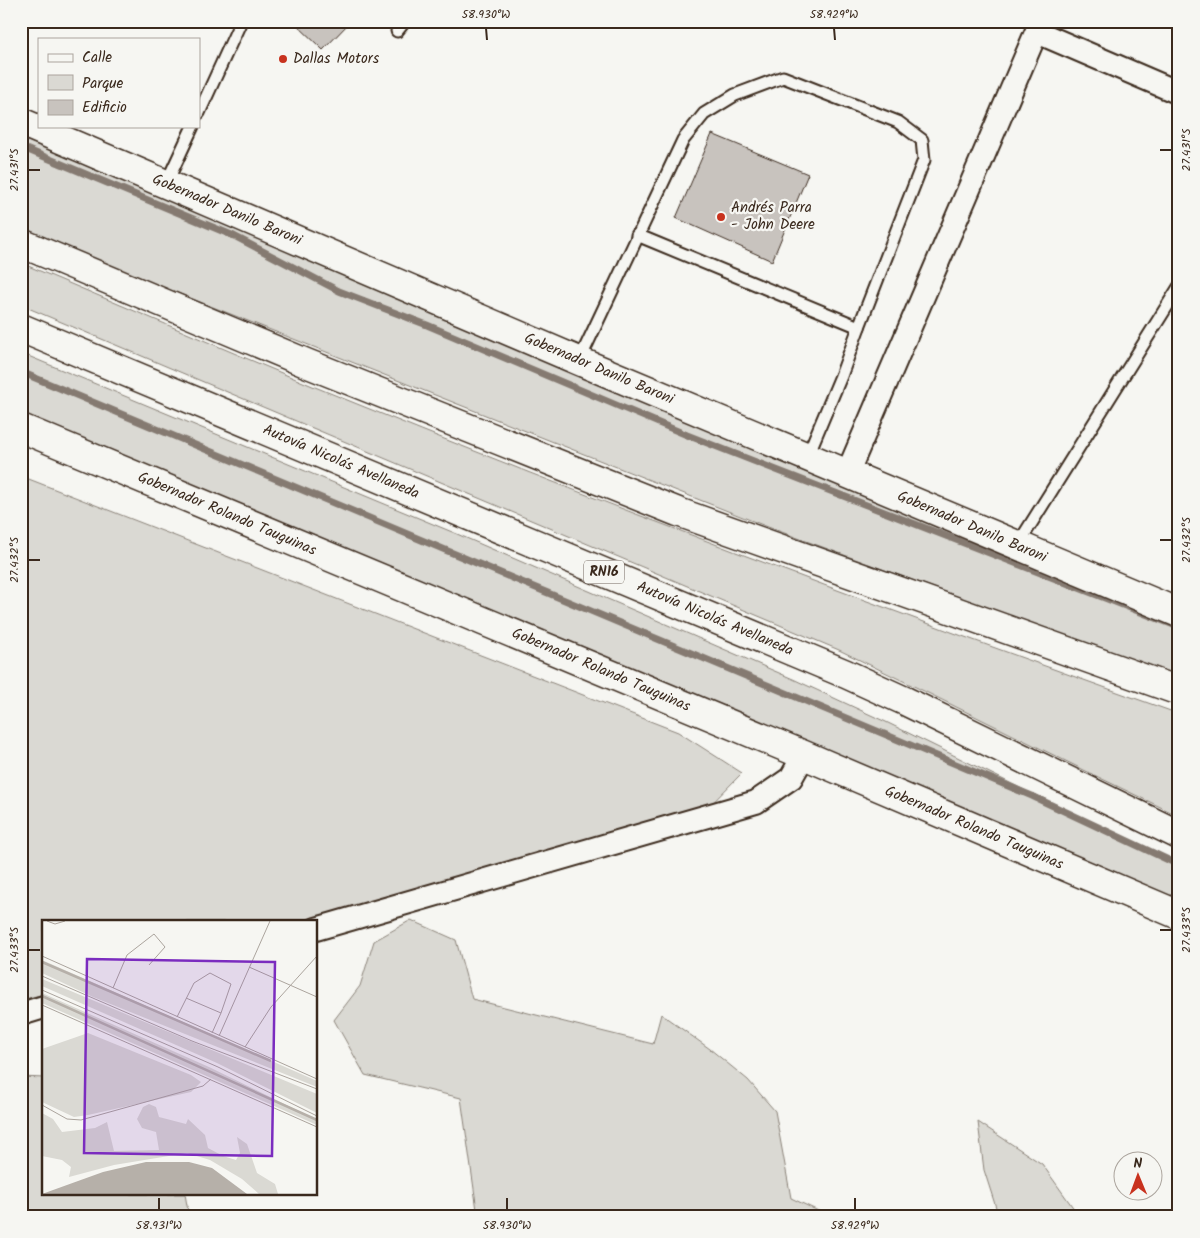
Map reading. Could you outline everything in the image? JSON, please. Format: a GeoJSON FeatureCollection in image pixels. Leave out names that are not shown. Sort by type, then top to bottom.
{"type":"FeatureCollection","features":[{"type":"Feature","properties":{"kind":"main road","name":"Gobernador Danilo Baroni"},"geometry":{"type":"LineString","coordinates":[[21,122],[578,361],[1179,613]]}},
{"type":"Feature","properties":{"kind":"main road"},"geometry":{"type":"LineString","coordinates":[[21,243],[306,363],[678,512],[1179,691]]}},
{"type":"Feature","properties":{"kind":"main road","name":"Autovía Nicolás Avellaneda"},"geometry":{"type":"LineString","coordinates":[[21,328],[846,674],[1179,835]]}},
{"type":"Feature","properties":{"kind":"main road","name":"Gobernador Rolando Tauguinas"},"geometry":{"type":"LineString","coordinates":[[21,428],[804,755],[1179,915]]}},
{"type":"Feature","properties":{"kind":"street"},"geometry":{"type":"LineString","coordinates":[[847,474],[1039,26],[1179,93]]}},
{"type":"Feature","properties":{"kind":"street"},"geometry":{"type":"LineString","coordinates":[[318,927],[756,802],[792,778],[804,755]]}},
{"type":"Feature","properties":{"kind":"street"},"geometry":{"type":"LineString","coordinates":[[21,1014],[42,1008]]}},
{"type":"Feature","properties":{"kind":"lane"},"geometry":{"type":"LineString","coordinates":[[200,111],[241,21]]}},
{"type":"Feature","properties":{"kind":"lane"},"geometry":{"type":"LineString","coordinates":[[397,31],[406,21]]}},
{"type":"Feature","properties":{"kind":"lane"},"geometry":{"type":"LineString","coordinates":[[578,361],[683,140],[704,114],[735,96],[783,78],[898,122],[922,140],[924,160],[841,376],[807,457]]}},
{"type":"Feature","properties":{"kind":"lane"},"geometry":{"type":"LineString","coordinates":[[166,184],[192,128]]}},
{"type":"Feature","properties":{"kind":"lane"},"geometry":{"type":"LineString","coordinates":[[637,235],[859,327]]}},
{"type":"Feature","properties":{"kind":"lane"},"geometry":{"type":"LineString","coordinates":[[1017,546],[1179,287]]}},
{"type":"Feature","properties":{"kind":"green space"},"geometry":{"type":"Polygon","coordinates":[[[21,138],[1179,625],[1179,678],[768,527],[21,231],[21,138]]]}},
{"type":"Feature","properties":{"kind":"green space"},"geometry":{"type":"Polygon","coordinates":[[[21,263],[315,387],[529,473],[853,596],[1179,714],[1179,816],[839,650],[21,305],[21,263]]]}},
{"type":"Feature","properties":{"kind":"green space"},"geometry":{"type":"Polygon","coordinates":[[[21,353],[457,534],[793,679],[886,722],[1179,866],[1179,903],[21,416],[21,353]]]}},
{"type":"Feature","properties":{"kind":"green space"},"geometry":{"type":"Polygon","coordinates":[[[21,476],[678,732],[742,773],[678,838],[309,920],[42,920],[42,995],[21,1000],[21,476]]]}},
{"type":"Feature","properties":{"kind":"green space"},"geometry":{"type":"Polygon","coordinates":[[[411,920],[456,940],[472,999],[653,1044],[661,1014],[710,1049],[748,1080],[775,1111],[791,1198],[831,1217],[457,1217],[477,1210],[461,1098],[365,1075],[334,1020],[360,986],[374,941],[411,920]]]}},
{"type":"Feature","properties":{"kind":"green space"},"geometry":{"type":"Polygon","coordinates":[[[21,1077],[42,1078],[42,1196],[185,1196],[189,1217],[21,1217],[21,1077]]]}},
{"type":"Feature","properties":{"kind":"green space"},"geometry":{"type":"Polygon","coordinates":[[[978,1122],[1042,1164],[1077,1213],[1077,1217],[999,1217],[984,1170],[978,1122]]]}},
{"type":"Feature","properties":{"kind":"building"},"geometry":{"type":"Polygon","coordinates":[[[293,21],[351,21],[323,50],[293,21]]]}},
{"type":"Feature","properties":{"kind":"building"},"geometry":{"type":"Polygon","coordinates":[[[712,134],[808,174],[772,261],[676,218],[712,134]]]}},
{"type":"Feature","properties":{"kind":"waterway"},"geometry":{"type":"LineString","coordinates":[[21,147],[234,236],[339,291],[427,325],[687,435],[1179,627]]}},
{"type":"Feature","properties":{"kind":"waterway"},"geometry":{"type":"LineString","coordinates":[[21,372],[1032,796],[1179,865]]}},
{"type":"Feature","properties":{"kind":"place","name":"Dallas Motors"},"geometry":{"type":"Point","coordinates":[283,59]}},
{"type":"Feature","properties":{"kind":"place","name":"Andrés Parra - John Deere"},"geometry":{"type":"Point","coordinates":[721,217]}}]}
